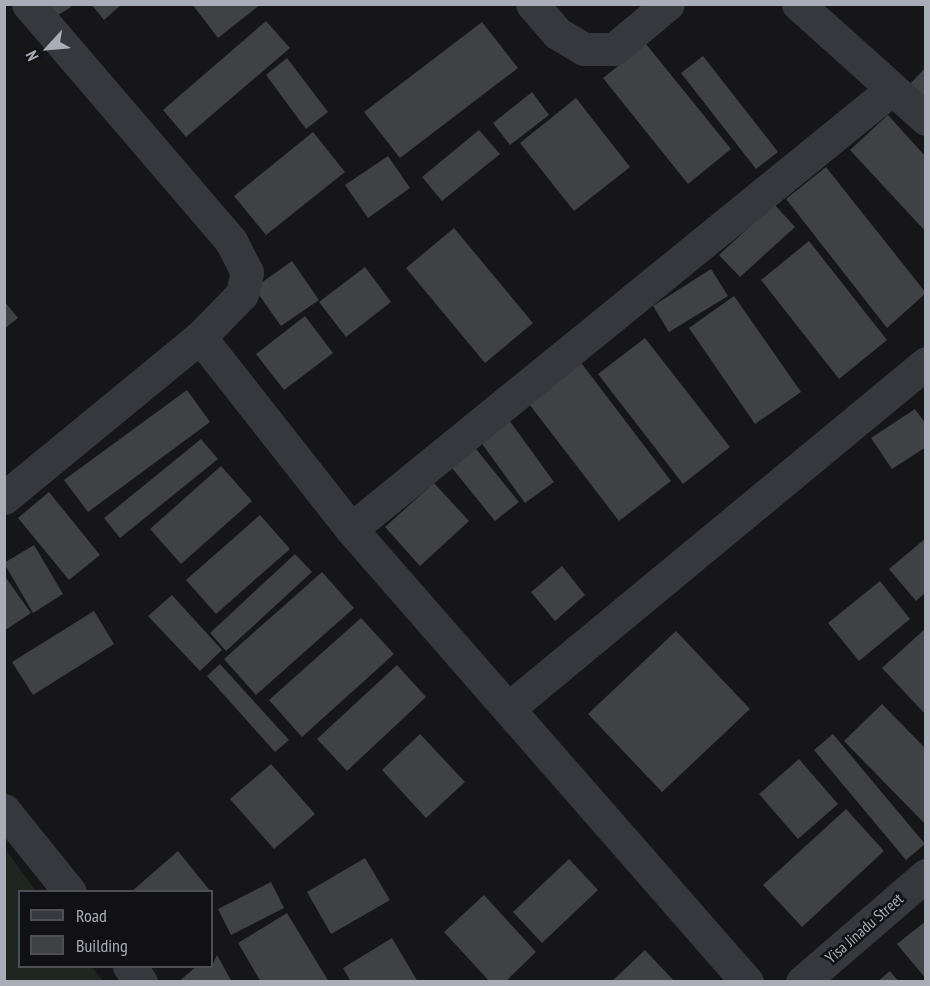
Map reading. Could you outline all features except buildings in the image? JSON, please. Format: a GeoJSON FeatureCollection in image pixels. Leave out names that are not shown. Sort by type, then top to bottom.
{"type":"FeatureCollection","features":[{"type":"Feature","properties":{"kind":"street"},"geometry":{"type":"LineString","coordinates":[[4,498],[200,337],[242,294],[247,272],[231,241],[28,4]]}},
{"type":"Feature","properties":{"kind":"street"},"geometry":{"type":"LineString","coordinates":[[532,4],[556,33],[584,49],[614,49],[668,4]]}},
{"type":"Feature","properties":{"kind":"street"},"geometry":{"type":"LineString","coordinates":[[798,4],[926,119]]}},
{"type":"Feature","properties":{"kind":"street"},"geometry":{"type":"LineString","coordinates":[[351,529],[892,89]]}},
{"type":"Feature","properties":{"kind":"street"},"geometry":{"type":"LineString","coordinates":[[200,337],[351,529],[747,981]]}},
{"type":"Feature","properties":{"kind":"street"},"geometry":{"type":"LineString","coordinates":[[509,708],[926,363]]}},
{"type":"Feature","properties":{"kind":"street"},"geometry":{"type":"LineString","coordinates":[[4,810],[69,890]]}},
{"type":"Feature","properties":{"kind":"street","name":"Yisa Jinadu Street"},"geometry":{"type":"LineString","coordinates":[[802,981],[926,875]]}},
{"type":"Feature","properties":{"kind":"street"},"geometry":{"type":"LineString","coordinates":[[131,968],[141,981]]}},
{"type":"Feature","properties":{"kind":"shaded area"},"geometry":{"type":"Polygon","coordinates":[[[5,849],[35,890],[18,890],[18,968],[93,968],[103,981],[5,981],[5,849]]]}}]}
